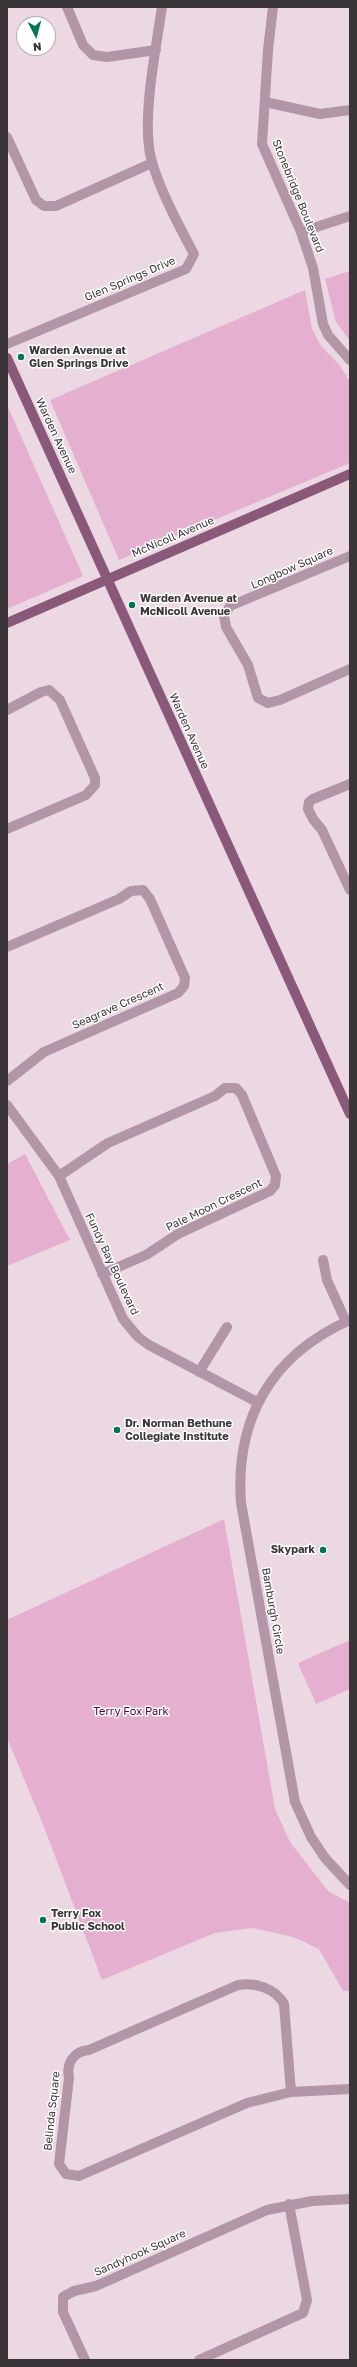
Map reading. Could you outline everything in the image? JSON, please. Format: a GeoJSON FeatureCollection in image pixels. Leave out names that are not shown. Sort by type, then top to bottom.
{"type":"FeatureCollection","features":[{"type":"Feature","properties":{"kind":"main road","name":"Warden Avenue"},"geometry":{"type":"LineString","coordinates":[[7,358],[350,1114]]}},
{"type":"Feature","properties":{"kind":"main road","name":"McNicoll Avenue"},"geometry":{"type":"LineString","coordinates":[[7,623],[107,578],[350,474]]}},
{"type":"Feature","properties":{"kind":"street"},"geometry":{"type":"LineString","coordinates":[[67,7],[83,45],[93,55],[107,57],[156,50]]}},
{"type":"Feature","properties":{"kind":"street","name":"Glen Springs Drive"},"geometry":{"type":"LineString","coordinates":[[7,344],[186,269],[194,254],[152,163],[149,147],[148,118],[162,7]]}},
{"type":"Feature","properties":{"kind":"street","name":"Stonebridge Boulevard"},"geometry":{"type":"LineString","coordinates":[[273,7],[268,50],[262,144],[301,232],[313,268],[323,324],[328,334],[350,360]]}},
{"type":"Feature","properties":{"kind":"street"},"geometry":{"type":"LineString","coordinates":[[265,102],[320,114],[350,110]]}},
{"type":"Feature","properties":{"kind":"street"},"geometry":{"type":"LineString","coordinates":[[7,137],[36,200],[44,206],[56,206],[152,163]]}},
{"type":"Feature","properties":{"kind":"street"},"geometry":{"type":"LineString","coordinates":[[301,232],[350,216]]}},
{"type":"Feature","properties":{"kind":"street","name":"Longbow Square"},"geometry":{"type":"LineString","coordinates":[[350,556],[230,606],[224,616],[226,627],[248,665],[258,698],[268,703],[280,700],[350,670]]}},
{"type":"Feature","properties":{"kind":"street"},"geometry":{"type":"LineString","coordinates":[[7,710],[41,692],[49,690],[60,700],[96,778],[95,785],[86,795],[7,829]]}},
{"type":"Feature","properties":{"kind":"street"},"geometry":{"type":"LineString","coordinates":[[350,784],[313,799],[309,802],[308,809],[322,830],[350,890]]}},
{"type":"Feature","properties":{"kind":"street","name":"Seagrave Crescent"},"geometry":{"type":"LineString","coordinates":[[7,947],[119,899],[131,891],[143,890],[150,899],[185,978],[184,986],[178,993],[44,1052],[7,1081]]}},
{"type":"Feature","properties":{"kind":"street","name":"Pale Moon Crescent"},"geometry":{"type":"LineString","coordinates":[[59,1176],[108,1143],[215,1096],[226,1088],[236,1088],[242,1095],[276,1176],[275,1185],[270,1191],[178,1234],[146,1255],[102,1274]]}},
{"type":"Feature","properties":{"kind":"street","name":"Fundy Bay Boulevard"},"geometry":{"type":"LineString","coordinates":[[7,1105],[59,1176],[120,1315],[138,1337],[149,1345],[257,1402]]}},
{"type":"Feature","properties":{"kind":"street"},"geometry":{"type":"LineString","coordinates":[[324,1260],[327,1280],[348,1321]]}},
{"type":"Feature","properties":{"kind":"street","name":"Bamburgh Circle"},"geometry":{"type":"LineString","coordinates":[[348,1321],[302,1350],[280,1370],[257,1402],[242,1451],[239,1478],[241,1503],[295,1802],[311,1837],[325,1858],[350,1885]]}},
{"type":"Feature","properties":{"kind":"street"},"geometry":{"type":"LineString","coordinates":[[199,1372],[226,1327]]}},
{"type":"Feature","properties":{"kind":"street","name":"Belinda Square"},"geometry":{"type":"LineString","coordinates":[[291,2092],[284,2004],[275,1993],[257,1985],[238,1985],[89,2050],[80,2051],[74,2056],[68,2068],[69,2078],[59,2164],[66,2174],[79,2176],[223,2112],[247,2103],[291,2092],[350,2090]]}},
{"type":"Feature","properties":{"kind":"street","name":"Sandyhook Square"},"geometry":{"type":"LineString","coordinates":[[85,2360],[63,2312],[64,2297],[74,2291],[96,2286],[267,2210],[289,2204],[350,2199]]}},
{"type":"Feature","properties":{"kind":"street"},"geometry":{"type":"LineString","coordinates":[[199,2360],[303,2313],[307,2300],[289,2204]]}},
{"type":"Feature","properties":{"kind":"green space"},"geometry":{"type":"Polygon","coordinates":[[[350,271],[350,341],[336,322],[325,279],[350,271]]]}},
{"type":"Feature","properties":{"kind":"green space"},"geometry":{"type":"Polygon","coordinates":[[[305,290],[312,329],[321,346],[339,364],[350,382],[350,463],[119,560],[50,400],[305,290]]]}},
{"type":"Feature","properties":{"kind":"green space"},"geometry":{"type":"Polygon","coordinates":[[[7,405],[83,576],[7,609],[7,405]]]}},
{"type":"Feature","properties":{"kind":"green space"},"geometry":{"type":"Polygon","coordinates":[[[25,1154],[70,1240],[7,1266],[7,1164],[25,1154]]]}},
{"type":"Feature","properties":{"kind":"green space","name":"Terry Fox Park"},"geometry":{"type":"Polygon","coordinates":[[[224,1519],[275,1809],[290,1842],[328,1891],[350,1903],[350,1991],[343,1991],[319,1949],[293,1937],[253,1928],[215,1933],[102,1980],[44,1827],[7,1738],[7,1620],[224,1519]]]}},
{"type":"Feature","properties":{"kind":"green space"},"geometry":{"type":"Polygon","coordinates":[[[350,1640],[350,1689],[316,1704],[298,1663],[350,1640]]]}},
{"type":"Feature","properties":{"kind":"place","name":"Warden Avenue at Glen Springs Drive"},"geometry":{"type":"Point","coordinates":[21,357]}},
{"type":"Feature","properties":{"kind":"place","name":"Warden Avenue at McNicoll Avenue"},"geometry":{"type":"Point","coordinates":[132,605]}},
{"type":"Feature","properties":{"kind":"place","name":"Dr. Norman Bethune Collegiate Institute"},"geometry":{"type":"Point","coordinates":[117,1430]}},
{"type":"Feature","properties":{"kind":"place","name":"Skypark"},"geometry":{"type":"Point","coordinates":[323,1550]}},
{"type":"Feature","properties":{"kind":"place","name":"Terry Fox Public School"},"geometry":{"type":"Point","coordinates":[43,1920]}}]}
